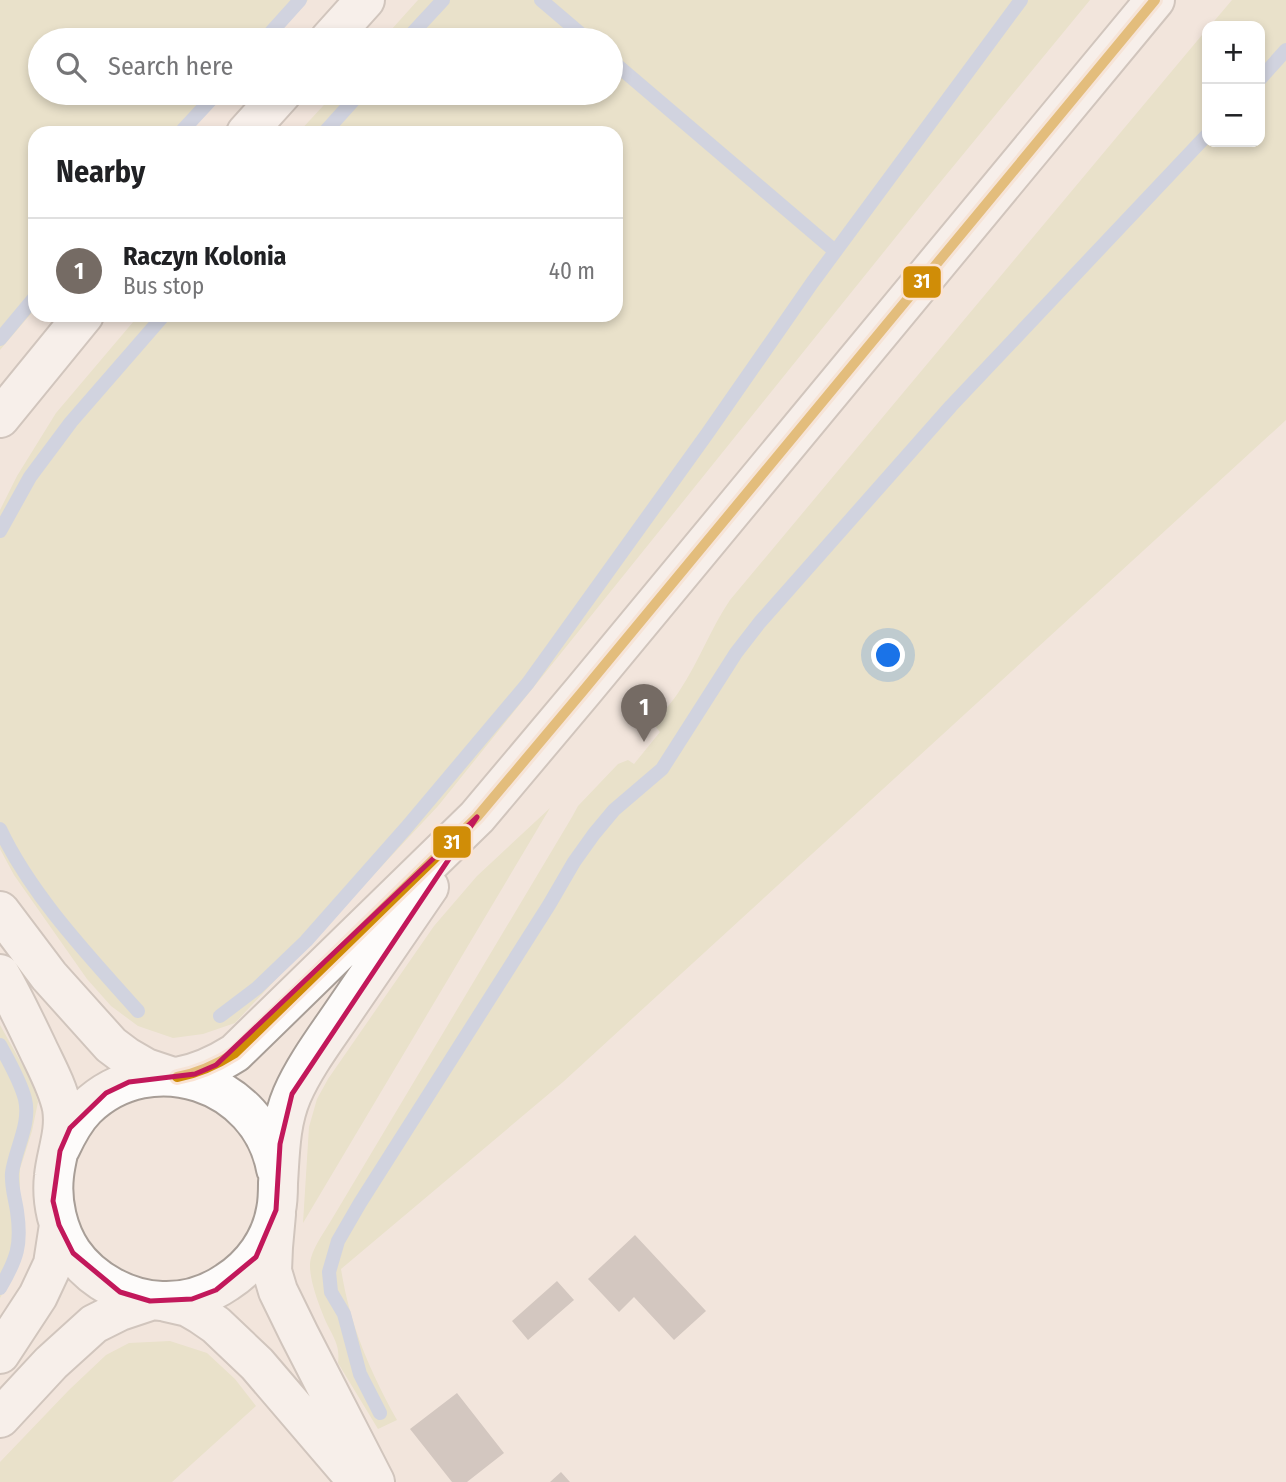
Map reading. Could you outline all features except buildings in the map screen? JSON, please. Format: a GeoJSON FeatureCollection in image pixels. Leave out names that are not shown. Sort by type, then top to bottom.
{"type":"FeatureCollection","features":[{"type":"Feature","properties":{"kind":"main road"},"geometry":{"type":"LineString","coordinates":[[340,28],[365,0]]}},
{"type":"Feature","properties":{"kind":"main road"},"geometry":{"type":"LineString","coordinates":[[0,911],[49,976],[111,1045],[146,1068],[173,1077],[195,1074],[216,1065],[235,1052],[477,817],[1154,0]]}},
{"type":"Feature","properties":{"kind":"main road"},"geometry":{"type":"LineString","coordinates":[[252,126],[271,105]]}},
{"type":"Feature","properties":{"kind":"main road"},"geometry":{"type":"LineString","coordinates":[[0,418],[78,322]]}},
{"type":"Feature","properties":{"kind":"main road"},"geometry":{"type":"LineString","coordinates":[[375,1482],[305,1347],[278,1291],[272,1271],[283,1121],[292,1094],[316,1052],[477,817]]}},
{"type":"Feature","properties":{"kind":"main road"},"geometry":{"type":"LineString","coordinates":[[0,974],[53,1081],[62,1107],[63,1122],[54,1175],[53,1201],[59,1226],[73,1253],[94,1276],[120,1292],[188,1307],[224,1333],[257,1364],[358,1482]]}},
{"type":"Feature","properties":{"kind":"main road"},"geometry":{"type":"LineString","coordinates":[[0,1418],[51,1363],[94,1324],[120,1311],[158,1301],[192,1299],[216,1290],[238,1276],[256,1257],[269,1235],[277,1196],[273,1154],[263,1132],[248,1113],[230,1097],[209,1085],[173,1077],[153,1077],[129,1082],[106,1093],[86,1108],[70,1128],[60,1151]]}},
{"type":"Feature","properties":{"kind":"main road"},"geometry":{"type":"LineString","coordinates":[[0,1354],[38,1296],[53,1264],[59,1226]]}},
{"type":"Feature","properties":{"kind":"highlighted area"},"geometry":{"type":"Polygon","coordinates":[[[477,817],[292,1094],[280,1144],[276,1210],[256,1257],[216,1290],[192,1299],[150,1301],[120,1292],[73,1253],[59,1225],[53,1201],[60,1151],[70,1128],[106,1093],[129,1082],[195,1074],[216,1065],[477,817]]]}},
{"type":"Feature","properties":{"kind":"shaded area"},"geometry":{"type":"Polygon","coordinates":[[[0,0],[308,0],[283,28],[28,28],[28,105],[213,105],[193,126],[28,126],[28,317],[0,350],[0,0]]]}},
{"type":"Feature","properties":{"kind":"shaded area"},"geometry":{"type":"Polygon","coordinates":[[[418,0],[1090,0],[438,806],[235,1023],[203,1034],[173,1038],[138,1026],[111,1006],[87,979],[14,875],[0,849],[0,510],[17,476],[56,413],[133,322],[623,322],[623,126],[304,126],[324,105],[623,105],[623,28],[393,28],[418,0]]]}},
{"type":"Feature","properties":{"kind":"shaded area"},"geometry":{"type":"Polygon","coordinates":[[[1232,0],[1286,0],[1286,420],[563,1082],[341,1269],[362,1347],[397,1420],[378,1429],[338,1363],[336,1344],[312,1283],[311,1258],[320,1238],[578,806],[618,764],[628,760],[634,764],[660,732],[655,726],[657,721],[687,679],[730,600],[1202,35],[1202,147],[1265,147],[1265,21],[1214,21],[1232,0]]]}},
{"type":"Feature","properties":{"kind":"shaded area"},"geometry":{"type":"Polygon","coordinates":[[[550,808],[303,1223],[309,1127],[317,1099],[328,1079],[434,926],[477,876],[550,808]]]}},
{"type":"Feature","properties":{"kind":"shaded area"},"geometry":{"type":"Polygon","coordinates":[[[0,1025],[32,1082],[38,1102],[20,1169],[20,1210],[25,1237],[23,1250],[18,1266],[0,1298],[0,1025]]]}},
{"type":"Feature","properties":{"kind":"shaded area"},"geometry":{"type":"Polygon","coordinates":[[[170,1341],[207,1353],[235,1379],[256,1406],[172,1482],[0,1482],[0,1462],[106,1355],[129,1343],[170,1341]]]}},
{"type":"Feature","properties":{"kind":"waterway"},"geometry":{"type":"LineString","coordinates":[[275,28],[300,0]]}},
{"type":"Feature","properties":{"kind":"waterway"},"geometry":{"type":"LineString","coordinates":[[417,28],[443,0]]}},
{"type":"Feature","properties":{"kind":"waterway"},"geometry":{"type":"LineString","coordinates":[[541,0],[574,28]]}},
{"type":"Feature","properties":{"kind":"waterway"},"geometry":{"type":"LineString","coordinates":[[220,1016],[257,988],[306,941],[528,683],[812,283],[1021,0]]}},
{"type":"Feature","properties":{"kind":"waterway"},"geometry":{"type":"LineString","coordinates":[[1265,73],[1286,50]]}},
{"type":"Feature","properties":{"kind":"waterway"},"geometry":{"type":"LineString","coordinates":[[623,70],[835,251]]}},
{"type":"Feature","properties":{"kind":"waterway"},"geometry":{"type":"LineString","coordinates":[[186,126],[206,105]]}},
{"type":"Feature","properties":{"kind":"waterway"},"geometry":{"type":"LineString","coordinates":[[330,126],[349,105]]}},
{"type":"Feature","properties":{"kind":"waterway"},"geometry":{"type":"LineString","coordinates":[[380,1413],[360,1374],[344,1314],[331,1292],[329,1272],[338,1241],[574,862],[614,810],[662,769],[736,653],[760,622],[951,406],[1202,140]]}},
{"type":"Feature","properties":{"kind":"waterway"},"geometry":{"type":"LineString","coordinates":[[0,339],[28,305]]}},
{"type":"Feature","properties":{"kind":"waterway"},"geometry":{"type":"LineString","coordinates":[[0,531],[30,477],[71,422],[158,322]]}},
{"type":"Feature","properties":{"kind":"waterway"},"geometry":{"type":"LineString","coordinates":[[0,829],[44,901],[138,1011]]}},
{"type":"Feature","properties":{"kind":"waterway"},"geometry":{"type":"LineString","coordinates":[[0,1045],[20,1085],[26,1108],[26,1118],[12,1173],[18,1223],[17,1251],[0,1288]]}},
{"type":"Feature","properties":{"kind":"transit line","name":"31"},"geometry":{"type":"LineString","coordinates":[[177,1077],[207,1068],[235,1053],[477,817],[1155,0]]}},
{"type":"Feature","properties":{"kind":"place","name":"Raczyn Kolonia"},"geometry":{"type":"Point","coordinates":[644,742]}}]}
